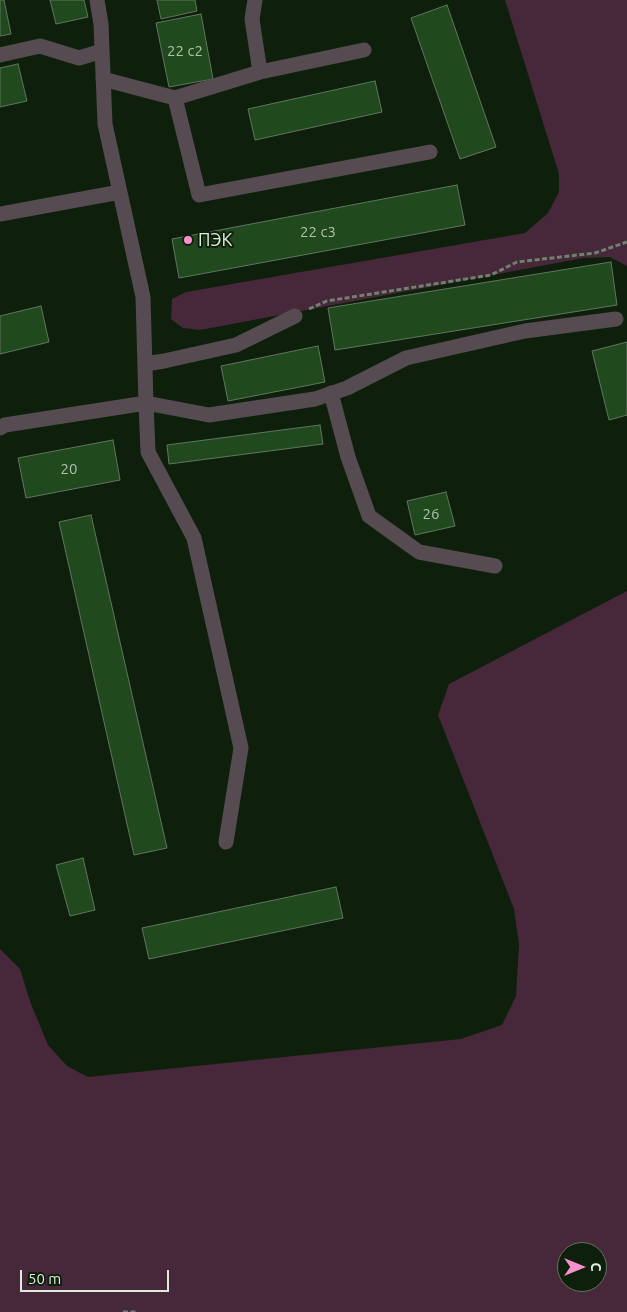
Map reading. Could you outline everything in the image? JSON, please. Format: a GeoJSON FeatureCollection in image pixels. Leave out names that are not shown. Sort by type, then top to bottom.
{"type":"FeatureCollection","features":[{"type":"Feature","properties":{"kind":"lane"},"geometry":{"type":"LineString","coordinates":[[97,0],[101,24],[105,124],[143,297],[148,452],[194,538],[241,748],[226,842]]}},
{"type":"Feature","properties":{"kind":"lane"},"geometry":{"type":"LineString","coordinates":[[255,0],[252,19],[260,72]]}},
{"type":"Feature","properties":{"kind":"lane"},"geometry":{"type":"LineString","coordinates":[[0,55],[40,46],[79,58],[102,51]]}},
{"type":"Feature","properties":{"kind":"lane"},"geometry":{"type":"LineString","coordinates":[[103,79],[175,98],[260,72],[364,50]]}},
{"type":"Feature","properties":{"kind":"lane"},"geometry":{"type":"LineString","coordinates":[[175,98],[199,195],[430,152]]}},
{"type":"Feature","properties":{"kind":"lane"},"geometry":{"type":"LineString","coordinates":[[1,210],[120,192]]}},
{"type":"Feature","properties":{"kind":"lane"},"geometry":{"type":"LineString","coordinates":[[145,364],[236,345],[295,316]]}},
{"type":"Feature","properties":{"kind":"lane"},"geometry":{"type":"LineString","coordinates":[[0,428],[5,425],[146,403],[209,415],[315,399],[347,388],[406,358],[526,331],[616,319]]}},
{"type":"Feature","properties":{"kind":"lane"},"geometry":{"type":"LineString","coordinates":[[331,393],[348,457],[369,516],[419,552],[495,566]]}},
{"type":"Feature","properties":{"kind":"path"},"geometry":{"type":"LineString","coordinates":[[295,316],[327,300],[491,275],[517,262],[595,253],[627,242]]}},
{"type":"Feature","properties":{"kind":"path"},"geometry":{"type":"LineString","coordinates":[[123,1312],[136,1312]]}},
{"type":"Feature","properties":{"kind":"shaded area"},"geometry":{"type":"Polygon","coordinates":[[[505,0],[627,0],[627,266],[610,257],[583,258],[200,330],[183,328],[171,319],[172,299],[186,292],[525,233],[548,213],[559,192],[559,174],[505,0]]]}},
{"type":"Feature","properties":{"kind":"shaded area"},"geometry":{"type":"Polygon","coordinates":[[[627,591],[627,1312],[0,1312],[0,949],[20,969],[31,1004],[48,1045],[67,1066],[88,1077],[461,1039],[502,1025],[516,996],[519,944],[514,909],[438,715],[449,684],[627,591]]]}},
{"type":"Feature","properties":{"kind":"building"},"geometry":{"type":"Polygon","coordinates":[[[0,0],[4,0],[11,34],[0,36],[0,0]]]}},
{"type":"Feature","properties":{"kind":"building"},"geometry":{"type":"Polygon","coordinates":[[[50,0],[84,0],[88,17],[56,24],[50,0]]]}},
{"type":"Feature","properties":{"kind":"building"},"geometry":{"type":"Polygon","coordinates":[[[157,0],[195,0],[197,11],[161,19],[157,0]]]}},
{"type":"Feature","properties":{"kind":"building"},"geometry":{"type":"Polygon","coordinates":[[[447,5],[496,147],[460,159],[411,18],[447,5]]]}},
{"type":"Feature","properties":{"kind":"building"},"geometry":{"type":"Polygon","coordinates":[[[201,14],[213,79],[169,87],[156,23],[201,14]]]}},
{"type":"Feature","properties":{"kind":"building"},"geometry":{"type":"Polygon","coordinates":[[[18,64],[27,101],[0,107],[0,68],[18,64]]]}},
{"type":"Feature","properties":{"kind":"building"},"geometry":{"type":"Polygon","coordinates":[[[375,81],[382,112],[255,140],[248,109],[375,81]]]}},
{"type":"Feature","properties":{"kind":"building"},"geometry":{"type":"Polygon","coordinates":[[[457,185],[465,225],[179,278],[172,239],[457,185]]]}},
{"type":"Feature","properties":{"kind":"building"},"geometry":{"type":"Polygon","coordinates":[[[611,262],[617,305],[335,350],[328,308],[611,262]]]}},
{"type":"Feature","properties":{"kind":"building"},"geometry":{"type":"Polygon","coordinates":[[[41,306],[49,342],[0,354],[0,316],[41,306]]]}},
{"type":"Feature","properties":{"kind":"building"},"geometry":{"type":"Polygon","coordinates":[[[627,342],[627,415],[609,420],[592,351],[627,342]]]}},
{"type":"Feature","properties":{"kind":"building"},"geometry":{"type":"Polygon","coordinates":[[[318,346],[325,382],[228,401],[221,366],[318,346]]]}},
{"type":"Feature","properties":{"kind":"building"},"geometry":{"type":"Polygon","coordinates":[[[320,425],[323,444],[169,464],[167,445],[320,425]]]}},
{"type":"Feature","properties":{"kind":"building"},"geometry":{"type":"Polygon","coordinates":[[[113,440],[120,480],[26,498],[18,458],[113,440]]]}},
{"type":"Feature","properties":{"kind":"building"},"geometry":{"type":"Polygon","coordinates":[[[446,492],[455,526],[415,535],[407,501],[446,492]]]}},
{"type":"Feature","properties":{"kind":"building"},"geometry":{"type":"Polygon","coordinates":[[[91,515],[167,848],[134,855],[59,522],[91,515]]]}},
{"type":"Feature","properties":{"kind":"building"},"geometry":{"type":"Polygon","coordinates":[[[83,858],[95,910],[70,916],[56,865],[83,858]]]}},
{"type":"Feature","properties":{"kind":"building"},"geometry":{"type":"Polygon","coordinates":[[[336,887],[343,918],[149,959],[142,928],[336,887]]]}},
{"type":"Feature","properties":{"kind":"place","name":"ПЭК"},"geometry":{"type":"Point","coordinates":[188,240]}}]}
